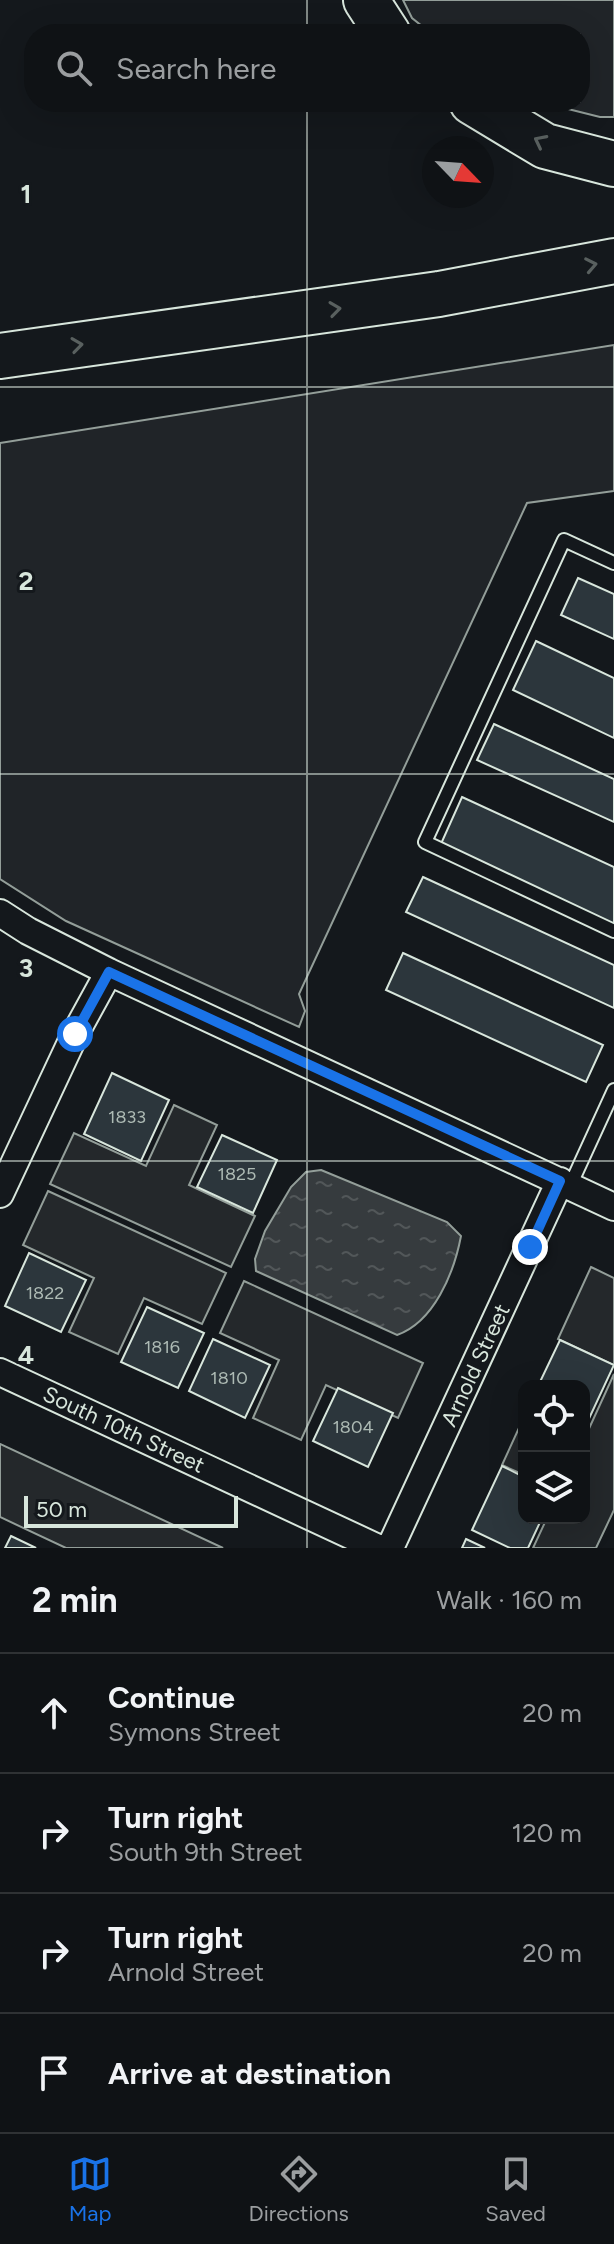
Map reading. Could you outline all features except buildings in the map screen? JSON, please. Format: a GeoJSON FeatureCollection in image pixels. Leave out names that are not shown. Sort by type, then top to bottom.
{"type":"FeatureCollection","features":[{"type":"Feature","properties":{"kind":"highway"},"geometry":{"type":"LineString","coordinates":[[366,0],[382,24]]}},
{"type":"Feature","properties":{"kind":"highway"},"geometry":{"type":"LineString","coordinates":[[489,112],[545,146],[614,164]]}},
{"type":"Feature","properties":{"kind":"highway"},"geometry":{"type":"LineString","coordinates":[[0,356],[439,294],[614,261]]}},
{"type":"Feature","properties":{"kind":"street"},"geometry":{"type":"LineString","coordinates":[[0,913],[28,931],[109,972],[614,1207]]}},
{"type":"Feature","properties":{"kind":"street"},"geometry":{"type":"LineString","coordinates":[[0,1194],[75,1034],[109,972]]}},
{"type":"Feature","properties":{"kind":"street","name":"Arnold Street"},"geometry":{"type":"LineString","coordinates":[[390,1548],[565,1184]]}},
{"type":"Feature","properties":{"kind":"street","name":"South 10th Street"},"geometry":{"type":"LineString","coordinates":[[0,1372],[378,1548]]}},
{"type":"Feature","properties":{"kind":"lane"},"geometry":{"type":"LineString","coordinates":[[614,563],[564,540],[425,842],[614,931]]}},
{"type":"Feature","properties":{"kind":"lane"},"geometry":{"type":"LineString","coordinates":[[565,1184],[611,1106],[614,1090]]}},
{"type":"Feature","properties":{"kind":"shaded area"},"geometry":{"type":"Polygon","coordinates":[[[403,0],[614,0],[614,117],[580,112],[590,112],[590,24],[420,24],[412,18],[403,0]]]}},
{"type":"Feature","properties":{"kind":"shaded area"},"geometry":{"type":"Polygon","coordinates":[[[614,345],[614,491],[527,503],[299,994],[305,1011],[299,1027],[66,921],[0,879],[0,443],[614,345]]]}},
{"type":"Feature","properties":{"kind":"shaded area"},"geometry":{"type":"Polygon","coordinates":[[[174,1105],[217,1125],[189,1185],[255,1216],[231,1267],[50,1184],[74,1133],[146,1166],[174,1105]]]}},
{"type":"Feature","properties":{"kind":"shaded area"},"geometry":{"type":"Polygon","coordinates":[[[48,1191],[226,1273],[202,1324],[144,1298],[118,1354],[69,1332],[94,1278],[23,1245],[48,1191]]]}},
{"type":"Feature","properties":{"kind":"shaded area"},"geometry":{"type":"Polygon","coordinates":[[[591,1267],[614,1278],[614,1365],[558,1339],[591,1267]]]}},
{"type":"Feature","properties":{"kind":"shaded area"},"geometry":{"type":"Polygon","coordinates":[[[244,1281],[423,1363],[398,1418],[326,1385],[301,1440],[253,1418],[279,1360],[220,1333],[244,1281]]]}},
{"type":"Feature","properties":{"kind":"shaded area"},"geometry":{"type":"Polygon","coordinates":[[[614,1374],[614,1510],[596,1548],[533,1548],[544,1524],[590,1524],[590,1426],[614,1374]]]}},
{"type":"Feature","properties":{"kind":"shaded area"},"geometry":{"type":"Polygon","coordinates":[[[518,1430],[518,1472],[502,1465],[518,1430]]]}},
{"type":"Feature","properties":{"kind":"shaded area"},"geometry":{"type":"Polygon","coordinates":[[[0,1444],[223,1548],[66,1548],[0,1517],[0,1444]]]}},
{"type":"Feature","properties":{"kind":"water"},"geometry":{"type":"Polygon","coordinates":[[[321,1170],[447,1222],[461,1236],[440,1294],[432,1308],[410,1329],[397,1335],[256,1271],[255,1259],[265,1231],[291,1187],[306,1172],[321,1170]]]}},
{"type":"Feature","properties":{"kind":"route"},"geometry":{"type":"LineString","coordinates":[[75,1034],[109,972],[560,1181],[530,1247]]}}]}
